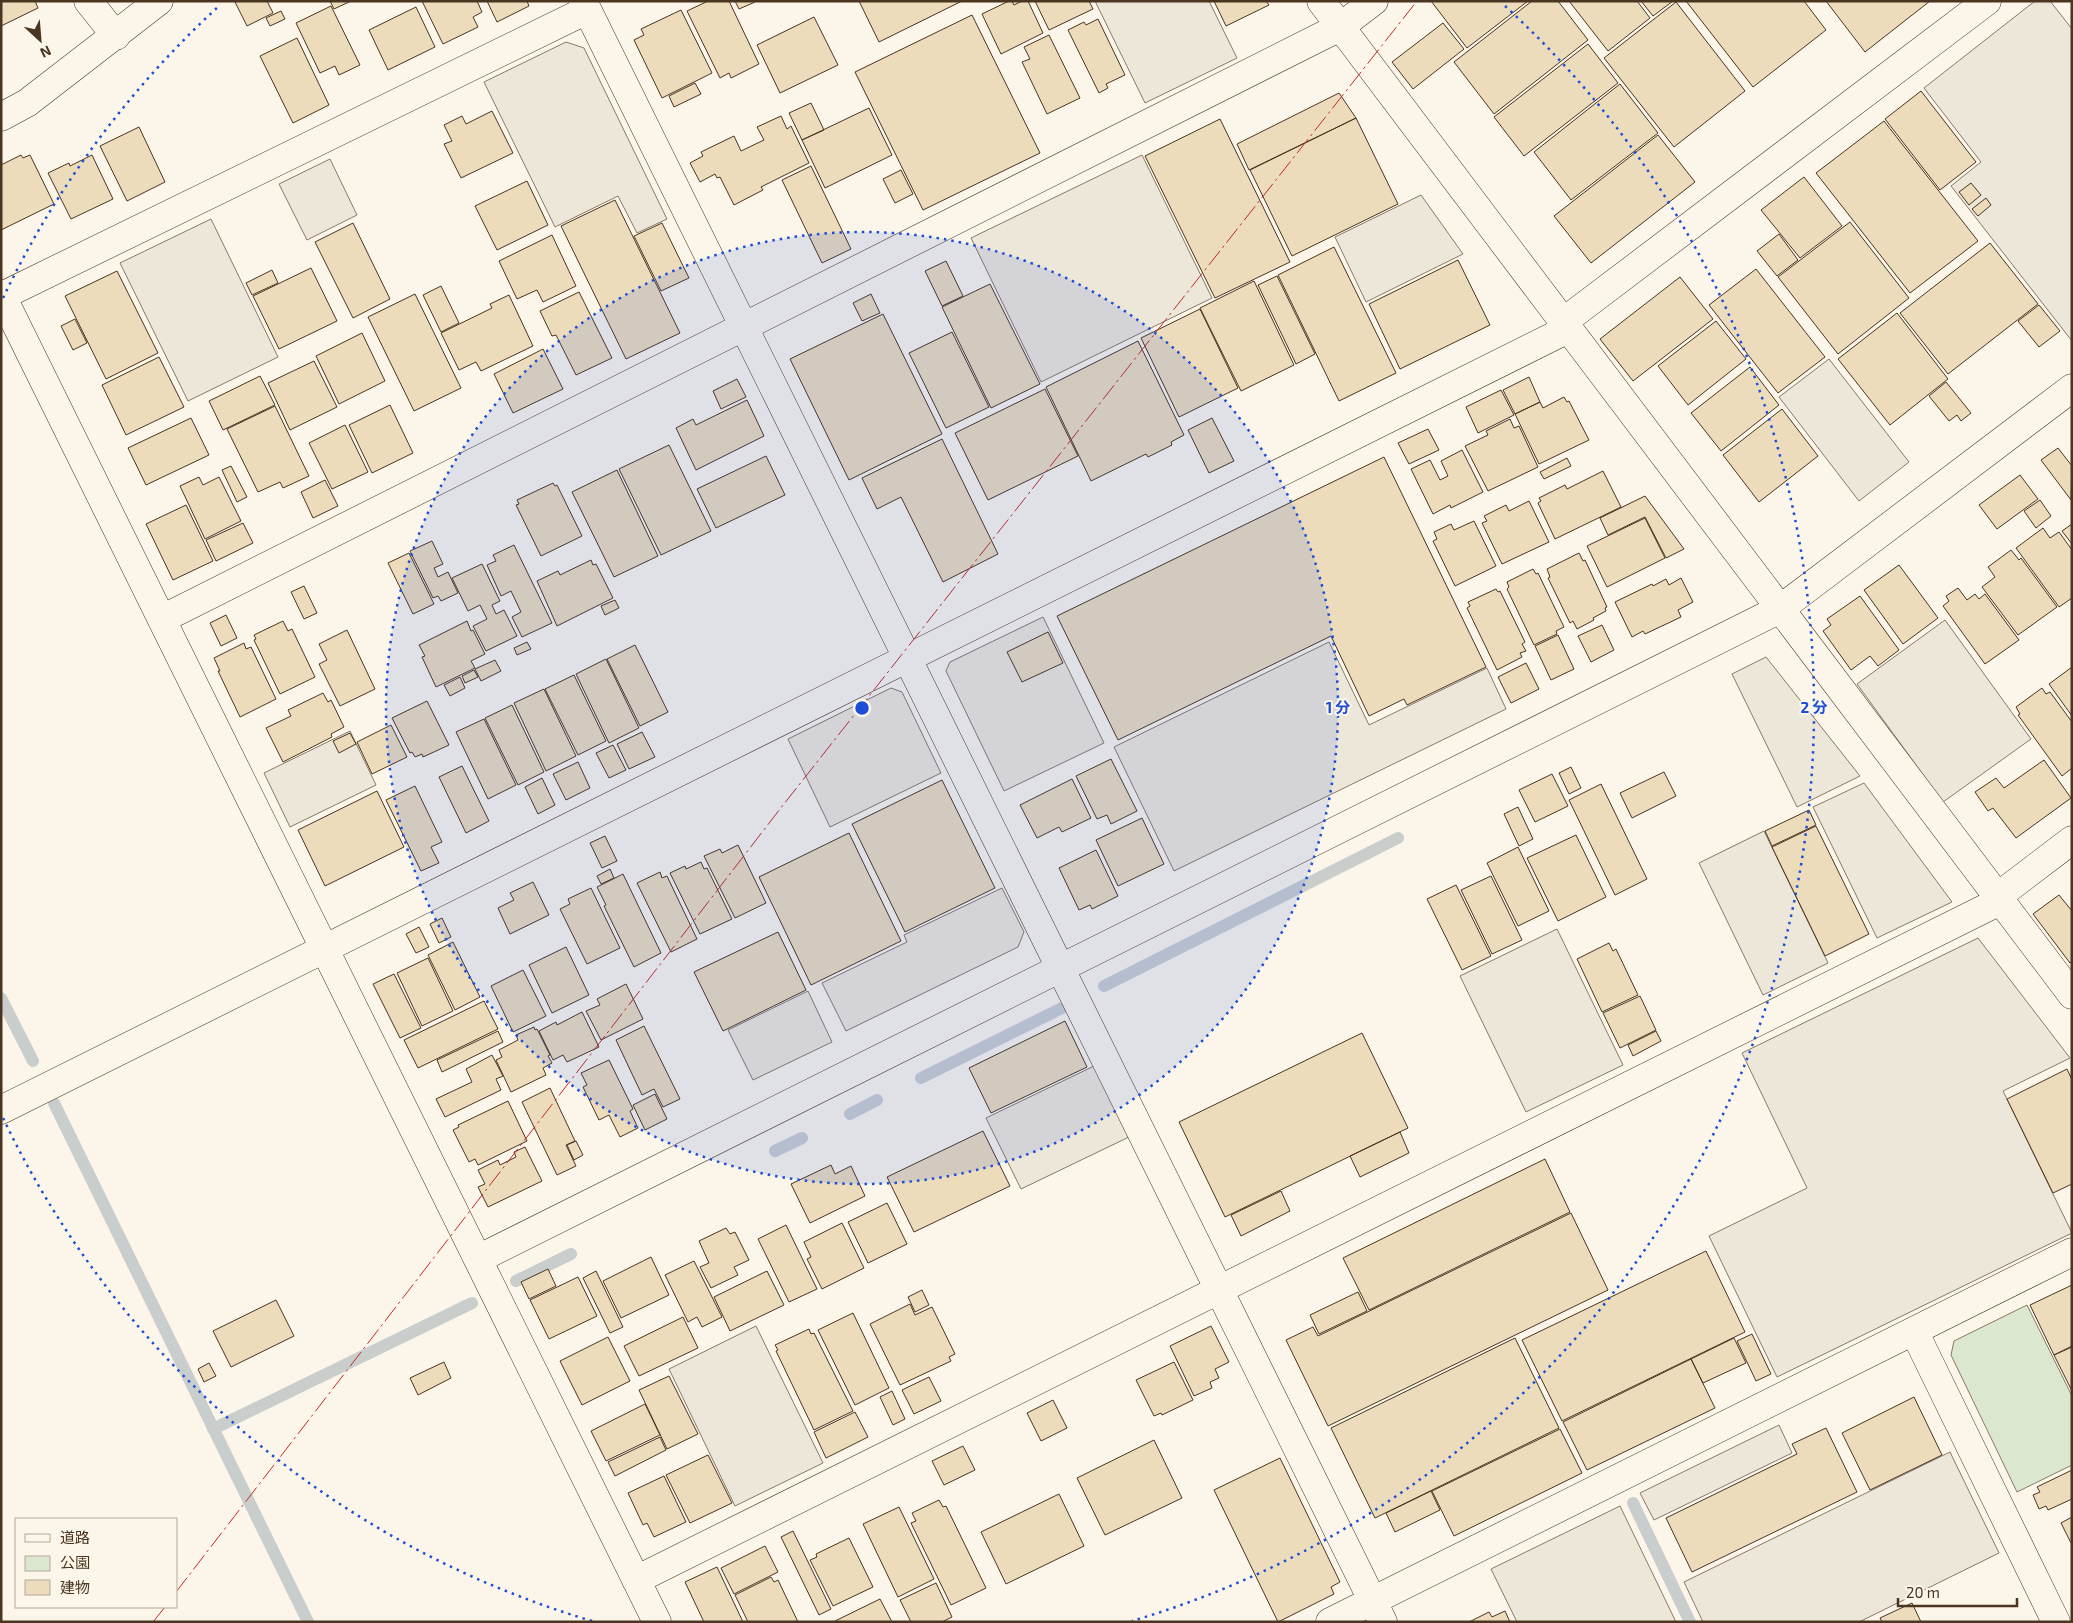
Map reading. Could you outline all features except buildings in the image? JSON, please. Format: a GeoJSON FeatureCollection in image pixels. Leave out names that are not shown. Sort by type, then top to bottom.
{"type":"FeatureCollection","features":[{"type":"Feature","properties":{"kind":"street"},"geometry":{"type":"LineString","coordinates":[[88,1],[116,36]]}},
{"type":"Feature","properties":{"kind":"street"},"geometry":{"type":"LineString","coordinates":[[1,117],[27,102],[116,36],[159,1]]}},
{"type":"Feature","properties":{"kind":"street"},"geometry":{"type":"LineString","coordinates":[[1321,1],[2072,995]]}},
{"type":"Feature","properties":{"kind":"street"},"geometry":{"type":"LineString","coordinates":[[162,620],[1340,27],[1374,1]]}},
{"type":"Feature","properties":{"kind":"street"},"geometry":{"type":"LineString","coordinates":[[1,1110],[907,658],[1566,326],[1987,1]]}},
{"type":"Feature","properties":{"kind":"street"},"geometry":{"type":"LineString","coordinates":[[657,1622],[2,295],[588,5],[744,327],[1378,1611]]}},
{"type":"Feature","properties":{"kind":"street"},"geometry":{"type":"LineString","coordinates":[[478,1259],[1780,610],[2072,388]]}},
{"type":"Feature","properties":{"kind":"street"},"geometry":{"type":"LineString","coordinates":[[636,1580],[1999,899],[2072,840]]}},
{"type":"Feature","properties":{"kind":"street"},"geometry":{"type":"LineString","coordinates":[[1330,1622],[1378,1611],[1914,1330],[2072,1252]]}},
{"type":"Feature","properties":{"kind":"street"},"geometry":{"type":"LineString","coordinates":[[1914,1330],[2056,1622]]}},
{"type":"Feature","properties":{"kind":"green space"},"geometry":{"type":"Polygon","coordinates":[[[2027,1305],[2072,1396],[2072,1465],[2017,1492],[1951,1355],[1954,1341],[2027,1305]]]}},
{"type":"Feature","properties":{"kind":"shaded area"},"geometry":{"type":"Polygon","coordinates":[[[1095,1],[1209,1],[1237,58],[1145,103],[1095,1]]]}},
{"type":"Feature","properties":{"kind":"shaded area"},"geometry":{"type":"Polygon","coordinates":[[[2035,1],[2050,1],[2072,29],[2072,341],[1951,186],[1981,162],[1924,88],[2035,1]]]}},
{"type":"Feature","properties":{"kind":"shaded area"},"geometry":{"type":"Polygon","coordinates":[[[566,42],[584,48],[667,219],[637,233],[618,196],[555,227],[484,82],[566,42]]]}},
{"type":"Feature","properties":{"kind":"shaded area"},"geometry":{"type":"Polygon","coordinates":[[[1142,155],[1212,298],[1041,382],[971,238],[1142,155]]]}},
{"type":"Feature","properties":{"kind":"shaded area"},"geometry":{"type":"Polygon","coordinates":[[[330,159],[357,215],[307,240],[279,184],[330,159]]]}},
{"type":"Feature","properties":{"kind":"shaded area"},"geometry":{"type":"Polygon","coordinates":[[[1421,195],[1463,254],[1366,302],[1335,237],[1421,195]]]}},
{"type":"Feature","properties":{"kind":"shaded area"},"geometry":{"type":"Polygon","coordinates":[[[211,219],[278,357],[188,401],[120,263],[211,219]]]}},
{"type":"Feature","properties":{"kind":"shaded area"},"geometry":{"type":"Polygon","coordinates":[[[1829,359],[1909,462],[1859,501],[1779,397],[1829,359]]]}},
{"type":"Feature","properties":{"kind":"shaded area"},"geometry":{"type":"Polygon","coordinates":[[[1043,617],[1104,743],[1004,791],[946,671],[950,662],[1043,617]]]}},
{"type":"Feature","properties":{"kind":"shaded area"},"geometry":{"type":"Polygon","coordinates":[[[1945,620],[2031,739],[1943,802],[1857,684],[1945,620]]]}},
{"type":"Feature","properties":{"kind":"shaded area"},"geometry":{"type":"Polygon","coordinates":[[[1329,642],[1369,725],[1487,668],[1506,709],[1174,871],[1114,747],[1329,642]]]}},
{"type":"Feature","properties":{"kind":"shaded area"},"geometry":{"type":"Polygon","coordinates":[[[1766,657],[1860,776],[1797,807],[1732,674],[1766,657]]]}},
{"type":"Feature","properties":{"kind":"shaded area"},"geometry":{"type":"Polygon","coordinates":[[[891,688],[902,692],[941,773],[830,827],[788,739],[891,688]]]}},
{"type":"Feature","properties":{"kind":"shaded area"},"geometry":{"type":"Polygon","coordinates":[[[350,731],[376,785],[290,827],[264,773],[350,731]]]}},
{"type":"Feature","properties":{"kind":"shaded area"},"geometry":{"type":"Polygon","coordinates":[[[1864,783],[1952,902],[1877,938],[1813,807],[1864,783]]]}},
{"type":"Feature","properties":{"kind":"shaded area"},"geometry":{"type":"Polygon","coordinates":[[[1764,831],[1828,963],[1763,995],[1699,863],[1764,831]]]}},
{"type":"Feature","properties":{"kind":"shaded area"},"geometry":{"type":"Polygon","coordinates":[[[1002,888],[1024,932],[1018,947],[846,1031],[822,983],[907,942],[904,935],[1002,888]]]}},
{"type":"Feature","properties":{"kind":"shaded area"},"geometry":{"type":"Polygon","coordinates":[[[1557,929],[1623,1065],[1526,1112],[1460,976],[1557,929]]]}},
{"type":"Feature","properties":{"kind":"shaded area"},"geometry":{"type":"Polygon","coordinates":[[[1978,938],[2070,1058],[2003,1091],[2072,1233],[1777,1377],[1709,1236],[1807,1188],[1742,1053],[1978,938]]]}},
{"type":"Feature","properties":{"kind":"shaded area"},"geometry":{"type":"Polygon","coordinates":[[[808,991],[832,1042],[753,1080],[728,1030],[808,991]]]}},
{"type":"Feature","properties":{"kind":"shaded area"},"geometry":{"type":"Polygon","coordinates":[[[1094,1066],[1129,1137],[1021,1189],[986,1118],[1094,1066]]]}},
{"type":"Feature","properties":{"kind":"shaded area"},"geometry":{"type":"Polygon","coordinates":[[[756,1326],[823,1463],[735,1506],[669,1369],[756,1326]]]}},
{"type":"Feature","properties":{"kind":"shaded area"},"geometry":{"type":"Polygon","coordinates":[[[1779,1425],[1792,1453],[1654,1520],[1640,1493],[1779,1425]]]}},
{"type":"Feature","properties":{"kind":"shaded area"},"geometry":{"type":"Polygon","coordinates":[[[1950,1452],[1999,1553],[1859,1622],[1703,1622],[1684,1582],[1950,1452]]]}},
{"type":"Feature","properties":{"kind":"shaded area"},"geometry":{"type":"Polygon","coordinates":[[[1620,1506],[1676,1622],[1517,1622],[1491,1569],[1620,1506]]]}},
{"type":"Feature","properties":{"kind":"waterway"},"geometry":{"type":"LineString","coordinates":[[1104,986],[1398,838]]}},
{"type":"Feature","properties":{"kind":"waterway"},"geometry":{"type":"LineString","coordinates":[[1,998],[33,1061]]}},
{"type":"Feature","properties":{"kind":"waterway"},"geometry":{"type":"LineString","coordinates":[[921,1078],[1062,1008]]}},
{"type":"Feature","properties":{"kind":"waterway"},"geometry":{"type":"LineString","coordinates":[[850,1114],[877,1100]]}},
{"type":"Feature","properties":{"kind":"waterway"},"geometry":{"type":"LineString","coordinates":[[54,1103],[308,1622]]}},
{"type":"Feature","properties":{"kind":"waterway"},"geometry":{"type":"LineString","coordinates":[[775,1151],[802,1138]]}},
{"type":"Feature","properties":{"kind":"waterway"},"geometry":{"type":"LineString","coordinates":[[516,1281],[571,1254]]}},
{"type":"Feature","properties":{"kind":"waterway"},"geometry":{"type":"LineString","coordinates":[[213,1429],[472,1303]]}},
{"type":"Feature","properties":{"kind":"waterway"},"geometry":{"type":"LineString","coordinates":[[1633,1503],[1690,1622]]}},
{"type":"Feature","properties":{"kind":"power"},"geometry":{"type":"LineString","coordinates":[[178,1589],[780,809],[1417,1]]}},
{"type":"Feature","properties":{"kind":"power"},"geometry":{"type":"LineString","coordinates":[[153,1622],[164,1608]]}}]}
